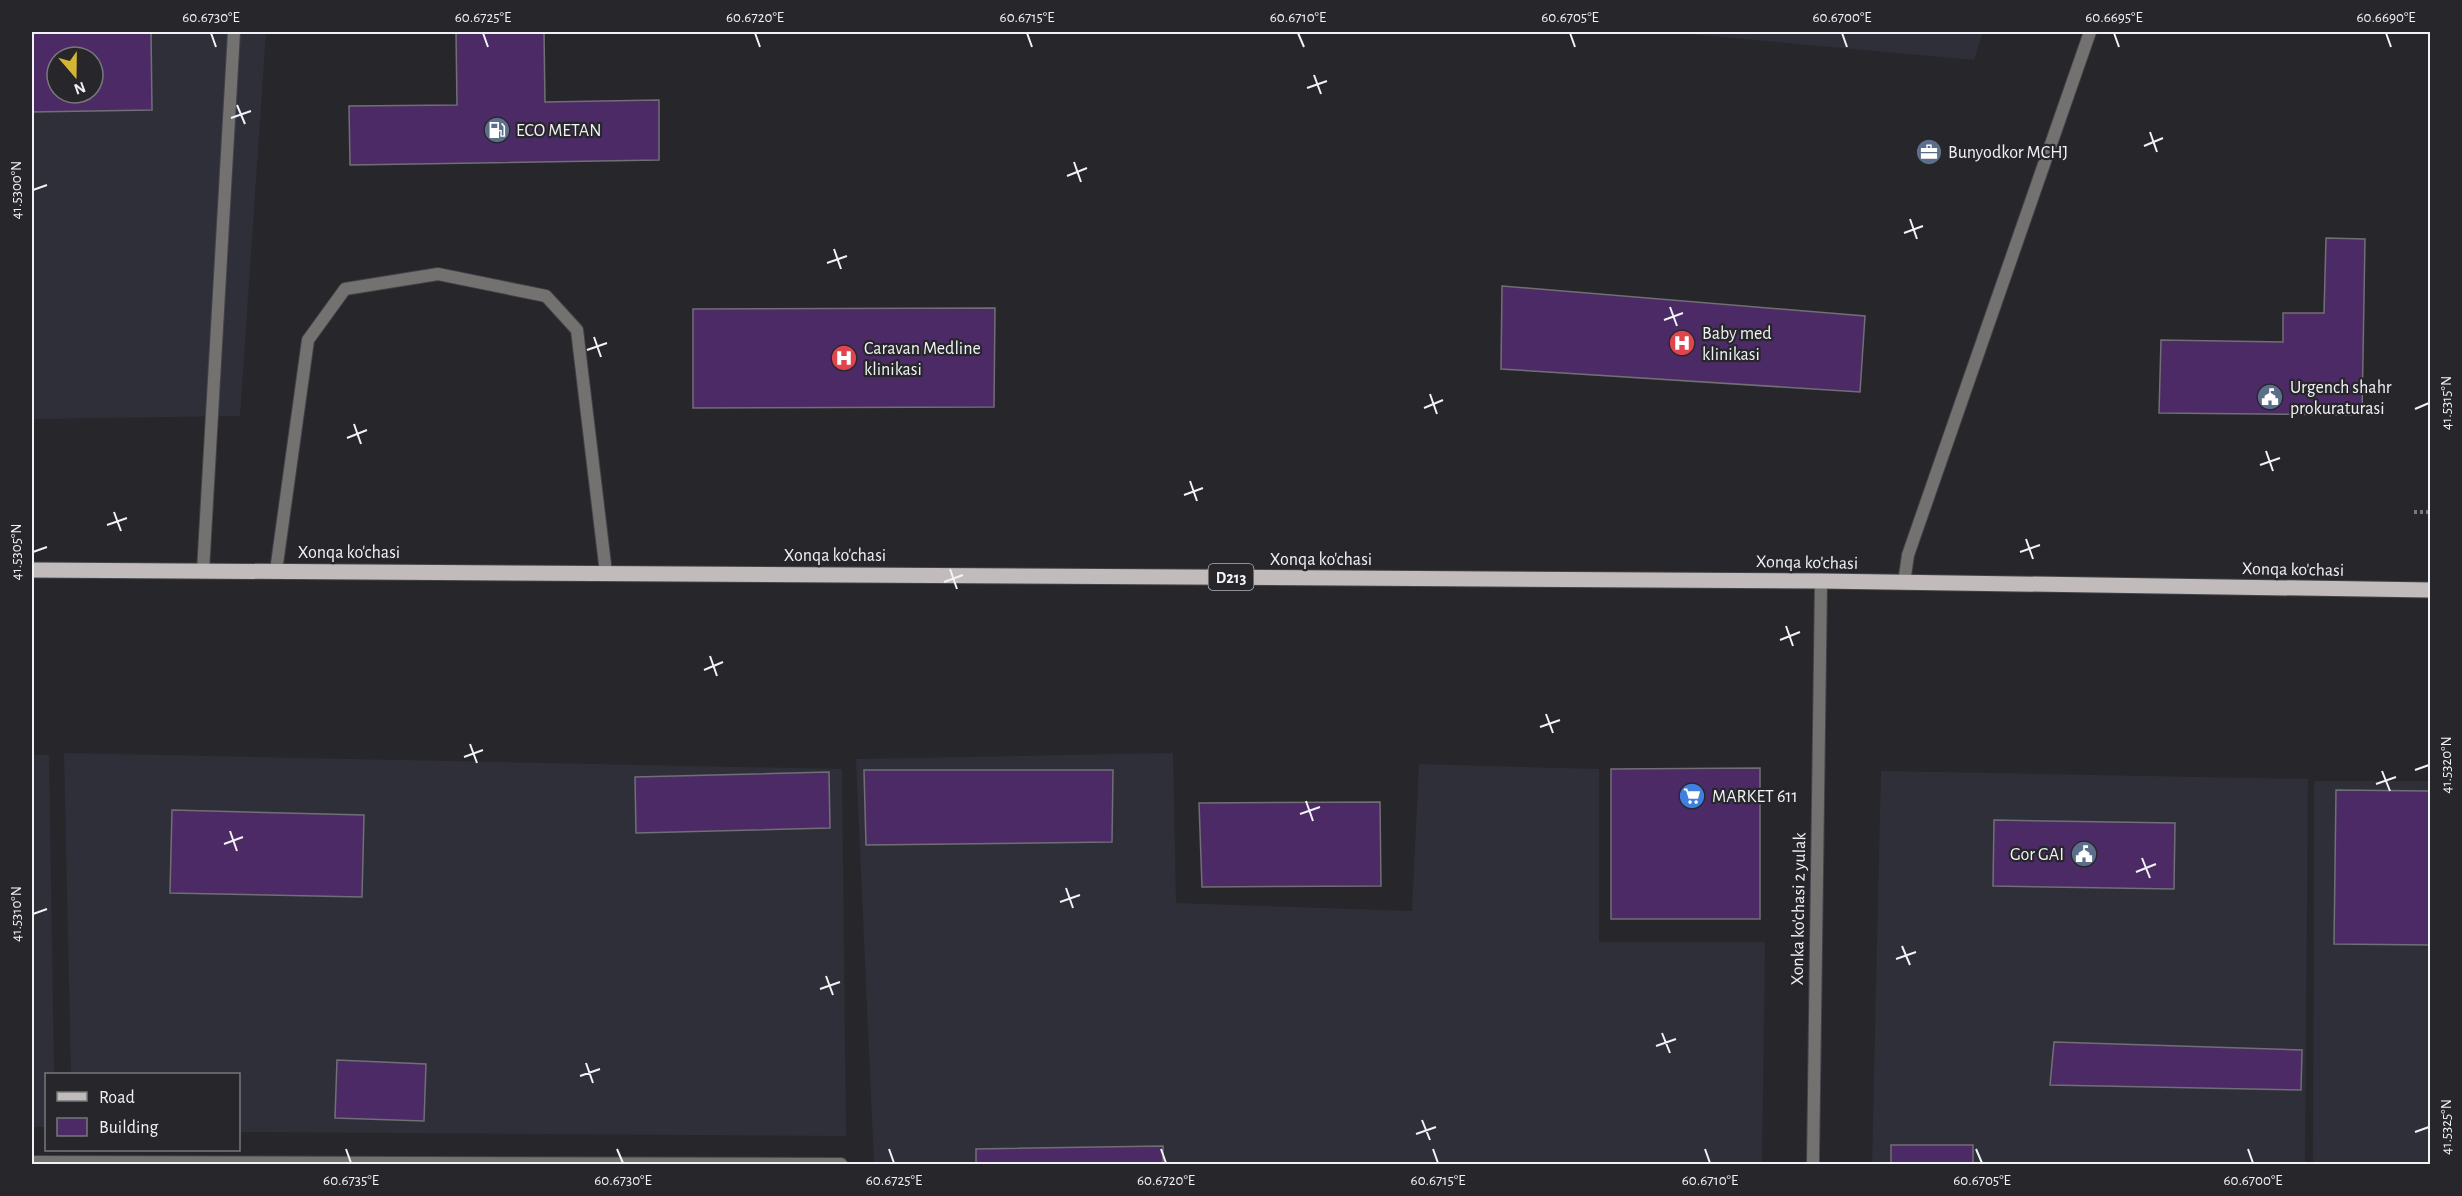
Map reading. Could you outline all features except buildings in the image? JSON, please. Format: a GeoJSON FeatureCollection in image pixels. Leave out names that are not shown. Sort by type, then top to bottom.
{"type":"FeatureCollection","features":[{"type":"Feature","properties":{"kind":"main road","name":"Xonqa ko'chasi"},"geometry":{"type":"LineString","coordinates":[[32,570],[1821,581],[2430,591]]}},
{"type":"Feature","properties":{"kind":"street"},"geometry":{"type":"LineString","coordinates":[[203,571],[234,32]]}},
{"type":"Feature","properties":{"kind":"street"},"geometry":{"type":"LineString","coordinates":[[1904,583],[1908,555],[2090,32]]}},
{"type":"Feature","properties":{"kind":"street"},"geometry":{"type":"LineString","coordinates":[[276,571],[308,340],[345,289],[438,274],[546,296],[577,330],[606,573]]}},
{"type":"Feature","properties":{"kind":"street","name":"Xonka ko'chasi 2 yulak"},"geometry":{"type":"LineString","coordinates":[[1813,1164],[1821,581]]}},
{"type":"Feature","properties":{"kind":"street"},"geometry":{"type":"LineString","coordinates":[[32,1162],[841,1164]]}},
{"type":"Feature","properties":{"kind":"path"},"geometry":{"type":"LineString","coordinates":[[2414,512],[2430,512]]}},
{"type":"Feature","properties":{"kind":"shaded area"},"geometry":{"type":"Polygon","coordinates":[[[32,32],[266,32],[240,416],[32,419],[32,32]]]}},
{"type":"Feature","properties":{"kind":"shaded area"},"geometry":{"type":"Polygon","coordinates":[[[1666,32],[1983,32],[1974,60],[1666,32]]]}},
{"type":"Feature","properties":{"kind":"shaded area"},"geometry":{"type":"Polygon","coordinates":[[[64,753],[842,769],[846,1136],[240,1132],[240,1073],[71,1073],[64,753]]]}},
{"type":"Feature","properties":{"kind":"shaded area"},"geometry":{"type":"Polygon","coordinates":[[[1173,753],[1176,903],[1412,911],[1419,764],[1599,769],[1599,942],[1765,942],[1762,1164],[874,1164],[856,759],[1173,753]]]}},
{"type":"Feature","properties":{"kind":"shaded area"},"geometry":{"type":"Polygon","coordinates":[[[32,755],[49,755],[54,1073],[45,1073],[45,1127],[32,1127],[32,755]]]}},
{"type":"Feature","properties":{"kind":"shaded area"},"geometry":{"type":"Polygon","coordinates":[[[1881,771],[2308,779],[2305,1164],[1872,1164],[1881,771]]]}},
{"type":"Feature","properties":{"kind":"shaded area"},"geometry":{"type":"Polygon","coordinates":[[[2314,781],[2430,781],[2430,1164],[2313,1164],[2314,781]]]}},
{"type":"Feature","properties":{"kind":"place","name":"ECO METAN"},"geometry":{"type":"Point","coordinates":[497,130]}},
{"type":"Feature","properties":{"kind":"place","name":"Bunyodkor MCHJ"},"geometry":{"type":"Point","coordinates":[1929,152]}},
{"type":"Feature","properties":{"kind":"place","name":"Baby med klinikasi"},"geometry":{"type":"Point","coordinates":[1682,343]}},
{"type":"Feature","properties":{"kind":"place","name":"Caravan Medline klinikasi"},"geometry":{"type":"Point","coordinates":[844,358]}},
{"type":"Feature","properties":{"kind":"place","name":"Urgench shahr prokuraturasi"},"geometry":{"type":"Point","coordinates":[2270,397]}},
{"type":"Feature","properties":{"kind":"place","name":"MARKET 611"},"geometry":{"type":"Point","coordinates":[1692,796]}},
{"type":"Feature","properties":{"kind":"place","name":"Gor GAI"},"geometry":{"type":"Point","coordinates":[2084,854]}}]}
